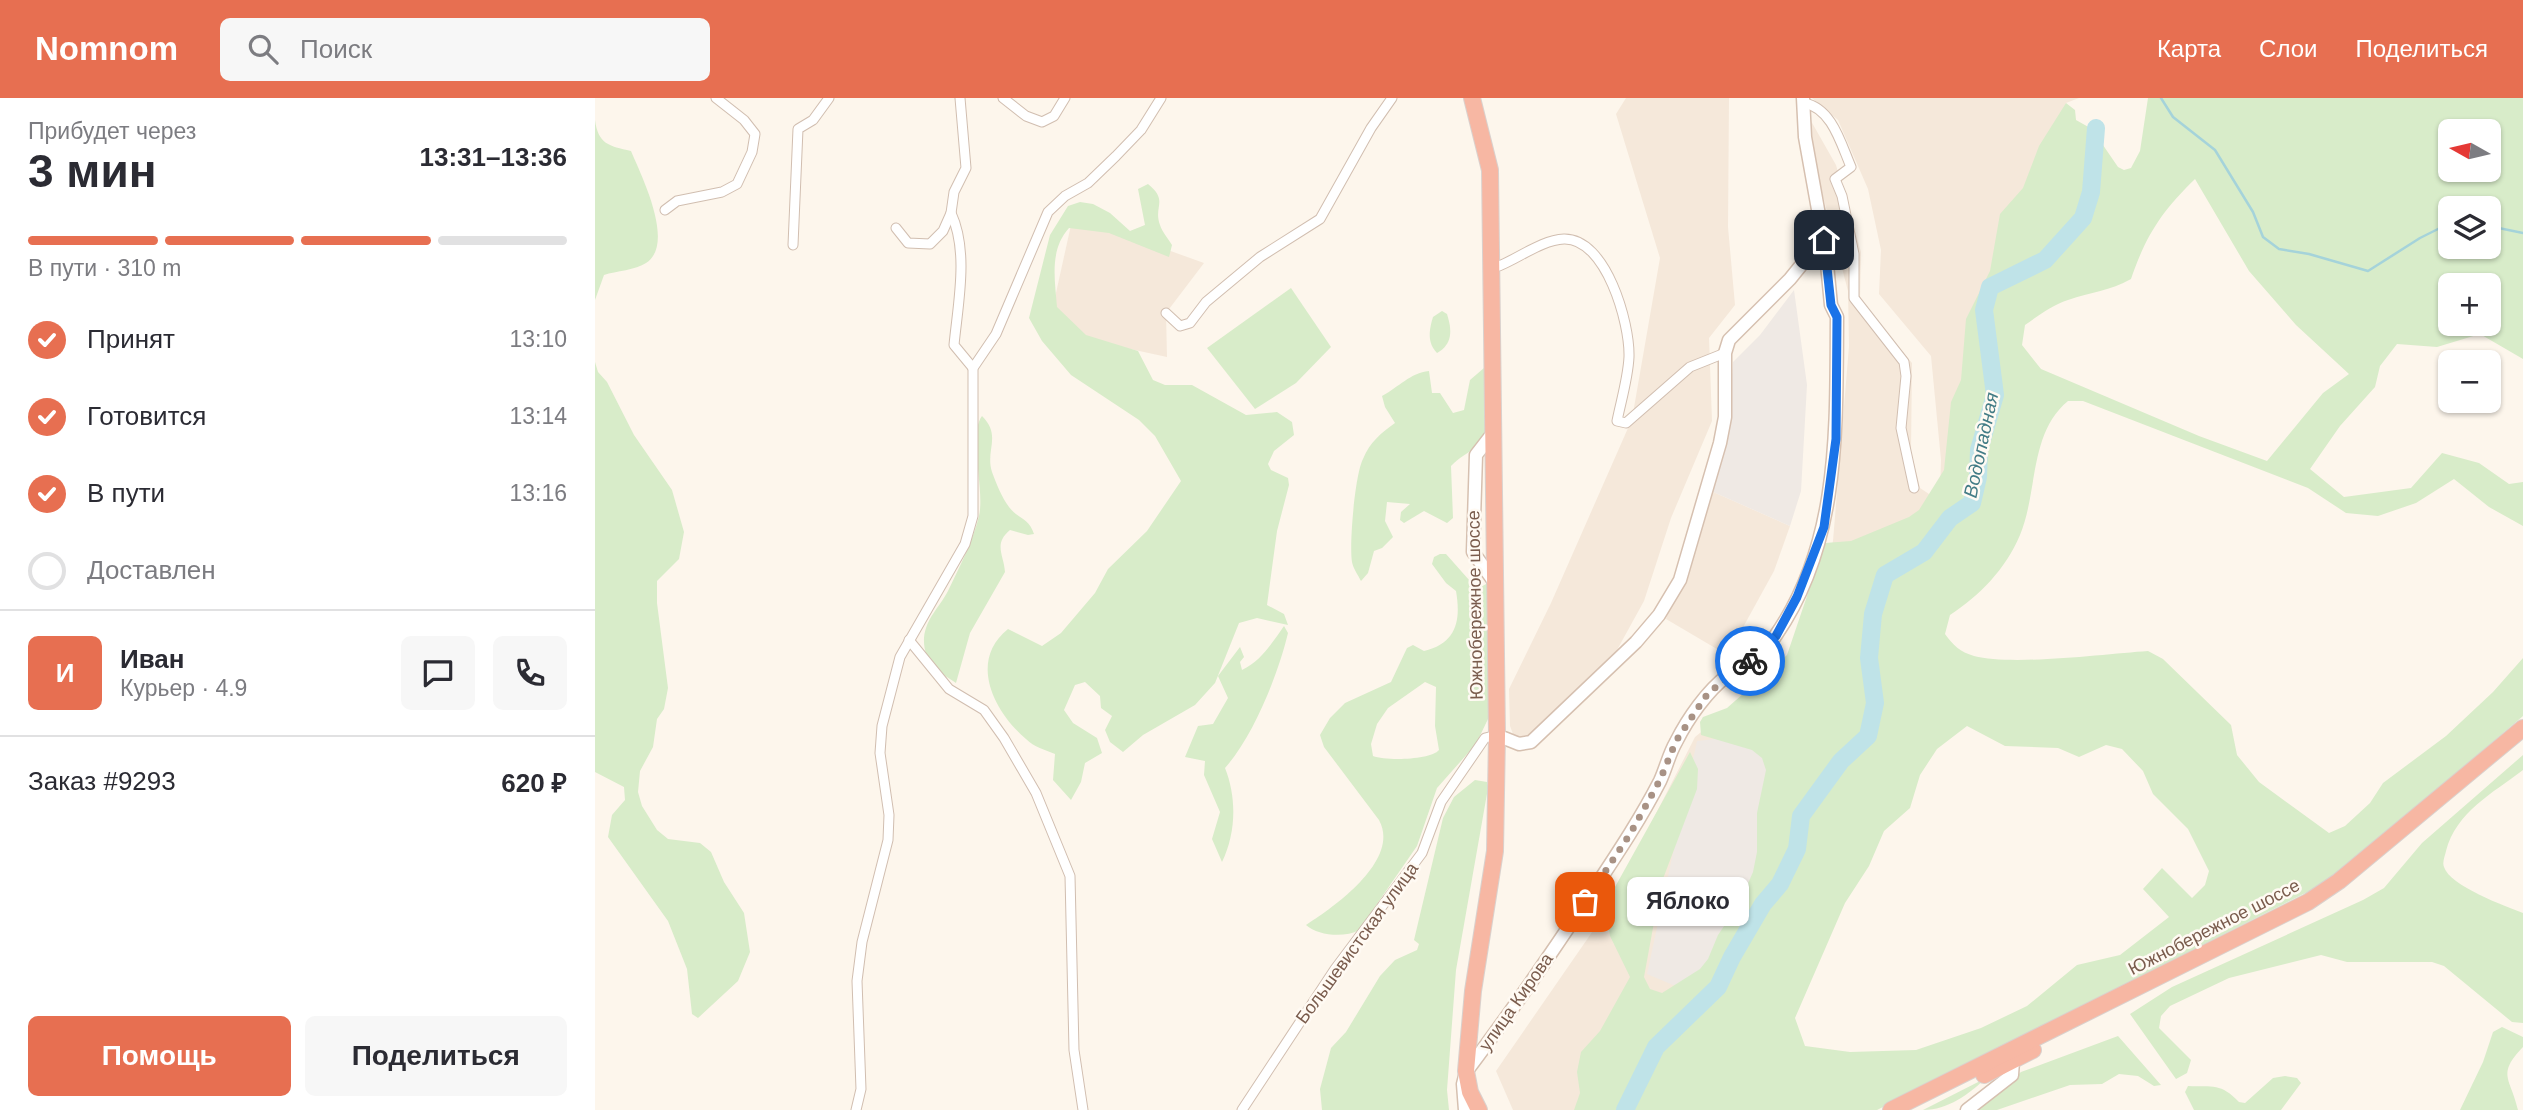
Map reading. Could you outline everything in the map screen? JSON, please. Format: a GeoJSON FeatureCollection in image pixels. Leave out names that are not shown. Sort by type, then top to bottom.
{"type":"FeatureCollection","features":[{"type":"Feature","properties":{"kind":"highway","name":"Южнобережное шоссе"},"geometry":{"type":"LineString","coordinates":[[1472,98],[1490,170],[1495,583],[1495,851],[1473,990],[1468,1069],[1470,1092],[1479,1110]]}},
{"type":"Feature","properties":{"kind":"highway","name":"Южнобережное шоссе"},"geometry":{"type":"LineString","coordinates":[[1480,98],[1497,167],[1499,266],[1495,737],[1499,862],[1468,1069],[1485,1110]]}},
{"type":"Feature","properties":{"kind":"highway","name":"Южнобережное шоссе"},"geometry":{"type":"LineString","coordinates":[[1912,1110],[2308,902],[2339,881],[2523,728]]}},
{"type":"Feature","properties":{"kind":"highway","name":"Южнобережное шоссе"},"geometry":{"type":"LineString","coordinates":[[2219,951],[2310,913],[2342,891],[2523,740]]}},
{"type":"Feature","properties":{"kind":"highway","name":"Южнобережное шоссе"},"geometry":{"type":"LineString","coordinates":[[1891,1110],[2011,1056]]}},
{"type":"Feature","properties":{"kind":"main road","name":"улица Кирова"},"geometry":{"type":"LineString","coordinates":[[1468,1069],[1523,996],[1630,834],[1660,780],[1676,741],[1708,693],[1776,636],[1797,597],[1824,527],[1836,439],[1837,317],[1831,305],[1821,226],[1805,137],[1804,100]]}},
{"type":"Feature","properties":{"kind":"main road"},"geometry":{"type":"LineString","coordinates":[[1495,737],[1519,744],[1531,742],[1636,642],[1659,615],[1680,580],[1720,443],[1725,417],[1725,353],[1729,340],[1768,304],[1790,279],[1815,248],[1821,226]]}},
{"type":"Feature","properties":{"kind":"main road"},"geometry":{"type":"LineString","coordinates":[[1790,279],[1809,265],[1816,265],[1822,269],[1831,305]]}},
{"type":"Feature","properties":{"kind":"main road"},"geometry":{"type":"LineString","coordinates":[[1967,1110],[2012,1075],[2011,1056]]}},
{"type":"Feature","properties":{"kind":"main road"},"geometry":{"type":"LineString","coordinates":[[1465,1110],[1463,1084],[1468,1069]]}},
{"type":"Feature","properties":{"kind":"street"},"geometry":{"type":"LineString","coordinates":[[665,210],[677,201],[722,192],[737,184],[752,152],[755,134],[744,120],[716,98]]}},
{"type":"Feature","properties":{"kind":"street"},"geometry":{"type":"LineString","coordinates":[[793,245],[797,129],[813,120],[829,98]]}},
{"type":"Feature","properties":{"kind":"street"},"geometry":{"type":"LineString","coordinates":[[897,228],[908,243],[930,244],[943,231],[951,213],[954,192],[967,169],[960,98]]}},
{"type":"Feature","properties":{"kind":"street"},"geometry":{"type":"LineString","coordinates":[[1003,98],[1026,116],[1042,121],[1054,116],[1065,98]]}},
{"type":"Feature","properties":{"kind":"street"},"geometry":{"type":"LineString","coordinates":[[856,1110],[861,1089],[857,981],[862,942],[888,840],[889,815],[880,753],[882,726],[896,670],[909,640],[965,544],[973,516],[973,368],[996,334],[1048,212],[1065,196],[1088,183],[1116,156],[1141,130],[1161,98]]}},
{"type":"Feature","properties":{"kind":"street"},"geometry":{"type":"LineString","coordinates":[[1166,313],[1180,326],[1190,323],[1206,302],[1260,257],[1320,219],[1371,128],[1392,98]]}},
{"type":"Feature","properties":{"kind":"street"},"geometry":{"type":"LineString","coordinates":[[1804,100],[1822,111],[1835,129],[1851,167],[1835,179],[1842,196],[1854,254],[1854,298],[1905,362],[1901,428],[1914,488]]}},
{"type":"Feature","properties":{"kind":"street"},"geometry":{"type":"LineString","coordinates":[[951,213],[958,229],[960,258],[954,345],[973,368]]}},
{"type":"Feature","properties":{"kind":"street"},"geometry":{"type":"LineString","coordinates":[[1499,266],[1561,239],[1574,240],[1586,246],[1597,260],[1617,290],[1629,356],[1617,421],[1626,423],[1690,367],[1725,353]]}},
{"type":"Feature","properties":{"kind":"street"},"geometry":{"type":"LineString","coordinates":[[909,640],[949,689],[984,710],[1004,738],[1035,793],[1070,876],[1075,1050],[1083,1110]]}},
{"type":"Feature","properties":{"kind":"street","name":"Большевистская улица"},"geometry":{"type":"LineString","coordinates":[[1242,1110],[1335,969],[1422,853],[1441,802],[1475,757],[1495,737]]}},
{"type":"Feature","properties":{"kind":"shaded area"},"geometry":{"type":"Polygon","coordinates":[[[1626,98],[1729,98],[1728,227],[1735,305],[1709,338],[1712,421],[1671,518],[1644,601],[1617,650],[1536,734],[1520,737],[1513,734],[1510,726],[1509,689],[1551,603],[1632,419],[1660,258],[1616,114],[1626,98]]]}},
{"type":"Feature","properties":{"kind":"shaded area"},"geometry":{"type":"Polygon","coordinates":[[[1812,98],[2079,98],[2066,103],[2002,392],[1630,1110],[1513,1110],[1496,1071],[1606,912],[1695,737],[1790,660],[1817,599],[1833,541],[1849,346],[1848,291],[1814,162],[1811,121],[1836,165],[1861,252],[1860,301],[1912,363],[1911,451],[1920,488],[1932,496],[1940,491],[1941,460],[1931,356],[1879,294],[1881,250],[1868,189],[1838,120],[1812,98]]]}},
{"type":"Feature","properties":{"kind":"shaded area"},"geometry":{"type":"Polygon","coordinates":[[[1073,216],[1204,263],[1166,313],[1167,357],[1084,339],[1052,311],[1073,216]]]}},
{"type":"Feature","properties":{"kind":"shaded area"},"geometry":{"type":"Polygon","coordinates":[[[1794,290],[1807,385],[1801,491],[1790,526],[1711,491],[1728,427],[1733,362],[1760,335],[1794,290]]]}},
{"type":"Feature","properties":{"kind":"shaded area"},"geometry":{"type":"Polygon","coordinates":[[[1711,491],[1790,526],[1774,571],[1741,631],[1722,652],[1666,619],[1711,491]]]}},
{"type":"Feature","properties":{"kind":"shaded area"},"geometry":{"type":"Polygon","coordinates":[[[1785,731],[1751,902],[1687,991],[1647,974],[1697,741],[1785,731]]]}},
{"type":"Feature","properties":{"kind":"green space"},"geometry":{"type":"Polygon","coordinates":[[[2148,98],[2523,98],[2523,359],[2483,336],[2501,336],[2501,273],[2438,273],[2438,336],[2473,336],[2437,347],[2397,344],[2380,366],[2375,387],[2340,426],[2310,469],[2344,497],[2411,488],[2442,453],[2479,463],[2509,484],[2523,482],[2523,526],[2489,507],[2454,479],[2416,503],[2378,516],[2346,513],[2308,488],[2083,401],[2068,401],[2055,414],[2040,446],[2026,518],[2014,548],[1991,581],[1950,615],[1945,634],[1954,645],[1965,652],[1991,659],[2034,660],[2148,651],[2163,659],[2231,725],[2237,755],[2259,782],[2329,833],[2345,826],[2370,803],[2383,783],[2446,736],[2493,692],[2523,658],[2523,716],[2331,880],[1877,1110],[1574,1110],[1580,1093],[1577,1072],[1581,1052],[1600,1031],[1630,977],[1610,936],[1605,905],[1690,752],[1698,769],[1697,789],[1661,884],[1644,977],[1650,989],[1662,993],[1700,969],[1708,959],[1718,935],[1739,904],[1753,872],[1757,852],[1757,813],[1766,770],[1762,758],[1752,750],[1701,735],[1700,722],[1703,717],[1727,708],[1787,655],[1825,543],[1851,541],[1909,517],[1919,510],[1944,470],[1951,402],[1961,380],[1966,319],[1990,271],[2000,214],[2023,188],[2039,146],[2066,103],[2075,110],[2076,120],[2092,129],[2118,167],[2124,170],[2131,168],[2140,151],[2148,98]],[[2195,179],[2156,225],[2131,279],[2108,289],[2076,297],[2046,311],[2025,325],[2022,345],[2041,369],[2199,436],[2267,461],[2323,393],[2349,374],[2296,325],[2249,271],[2195,179]],[[1967,726],[1937,749],[1920,775],[1910,808],[1884,831],[1869,866],[1845,903],[1795,1018],[1805,1046],[1850,1052],[1916,1050],[1981,1028],[2027,1006],[2077,965],[2120,955],[2169,917],[2143,889],[2162,868],[2192,898],[2205,885],[2209,871],[2188,829],[2153,794],[2143,771],[2122,749],[2106,745],[2079,757],[2058,748],[2005,746],[1967,726]]]}},
{"type":"Feature","properties":{"kind":"green space"},"geometry":{"type":"Polygon","coordinates":[[[595,120],[599,134],[606,143],[631,151],[648,192],[658,241],[654,254],[646,263],[604,275],[595,300],[595,120]]]}},
{"type":"Feature","properties":{"kind":"green space"},"geometry":{"type":"Polygon","coordinates":[[[1148,184],[1158,195],[1158,218],[1172,245],[1169,257],[1109,233],[1069,228],[1058,246],[1056,256],[1057,307],[1086,335],[1138,351],[1153,380],[1165,385],[1192,385],[1246,415],[1277,412],[1292,422],[1294,435],[1274,451],[1268,464],[1271,470],[1288,478],[1289,485],[1277,531],[1267,605],[1284,614],[1288,625],[1257,618],[1239,623],[1215,683],[1195,705],[1143,735],[1123,752],[1110,742],[1105,730],[1112,716],[1101,708],[1100,696],[1085,682],[1075,685],[1064,710],[1073,723],[1097,738],[1102,753],[1085,763],[1081,782],[1071,800],[1053,780],[1055,754],[1026,739],[1014,728],[996,701],[990,686],[989,656],[996,642],[1008,629],[1042,646],[1061,633],[1095,593],[1108,569],[1147,531],[1181,481],[1155,436],[1139,420],[1071,375],[1042,341],[1029,318],[1050,235],[1068,206],[1080,202],[1093,204],[1110,213],[1130,231],[1145,225],[1138,189],[1148,184]]]}},
{"type":"Feature","properties":{"kind":"green space"},"geometry":{"type":"Polygon","coordinates":[[[1291,288],[1331,347],[1296,383],[1255,409],[1207,348],[1291,288]]]}},
{"type":"Feature","properties":{"kind":"green space"},"geometry":{"type":"Polygon","coordinates":[[[1442,311],[1447,314],[1450,336],[1446,345],[1437,353],[1430,341],[1430,331],[1433,317],[1442,311]]]}},
{"type":"Feature","properties":{"kind":"green space"},"geometry":{"type":"Polygon","coordinates":[[[595,362],[634,435],[672,490],[684,532],[679,559],[657,581],[657,603],[668,688],[664,709],[657,719],[653,747],[640,771],[638,792],[642,806],[657,830],[668,839],[700,843],[711,852],[724,882],[744,913],[750,952],[738,981],[698,1018],[692,1014],[687,969],[668,921],[608,837],[612,815],[625,800],[624,787],[595,772],[595,362]]]}},
{"type":"Feature","properties":{"kind":"green space"},"geometry":{"type":"Polygon","coordinates":[[[1484,368],[1490,374],[1490,422],[1478,445],[1451,466],[1453,518],[1447,523],[1424,511],[1404,523],[1400,520],[1401,512],[1410,504],[1387,502],[1385,521],[1393,537],[1382,548],[1374,551],[1368,573],[1361,581],[1351,553],[1357,479],[1369,448],[1395,423],[1382,396],[1410,377],[1429,371],[1432,393],[1440,393],[1453,413],[1464,410],[1470,380],[1484,368]]]}},
{"type":"Feature","properties":{"kind":"green space"},"geometry":{"type":"Polygon","coordinates":[[[982,416],[991,430],[990,464],[997,486],[1012,511],[1029,525],[1034,534],[1010,530],[1002,540],[1005,572],[970,633],[956,683],[929,660],[924,638],[930,619],[948,591],[965,554],[979,516],[976,436],[982,416]]]}},
{"type":"Feature","properties":{"kind":"green space"},"geometry":{"type":"Polygon","coordinates":[[[1446,554],[1477,589],[1488,583],[1488,719],[1476,744],[1437,788],[1417,846],[1359,930],[1339,935],[1317,932],[1306,925],[1332,907],[1361,881],[1381,851],[1383,835],[1379,820],[1324,747],[1320,735],[1330,718],[1345,703],[1391,682],[1407,648],[1413,645],[1424,651],[1444,642],[1450,636],[1457,621],[1456,591],[1446,583],[1432,564],[1434,557],[1446,554]],[[1425,682],[1388,708],[1377,724],[1371,744],[1373,756],[1408,759],[1427,756],[1439,750],[1435,726],[1436,687],[1425,682]]]}},
{"type":"Feature","properties":{"kind":"green space"},"geometry":{"type":"Polygon","coordinates":[[[1284,626],[1288,633],[1271,686],[1255,723],[1225,768],[1232,791],[1233,815],[1230,839],[1222,862],[1212,839],[1220,812],[1204,775],[1205,761],[1185,757],[1198,726],[1213,724],[1228,698],[1218,676],[1240,647],[1244,657],[1240,662],[1242,670],[1255,662],[1284,626]]]}},
{"type":"Feature","properties":{"kind":"green space"},"geometry":{"type":"Polygon","coordinates":[[[2523,755],[2523,770],[2477,804],[2458,825],[2451,837],[2443,863],[2448,874],[2467,888],[2523,913],[2523,1023],[2512,1022],[2444,966],[2432,962],[2347,962],[2321,955],[2229,978],[2170,1006],[2161,1016],[2159,1028],[2191,1060],[2187,1073],[2176,1079],[2130,1014],[2172,987],[2384,888],[2422,843],[2523,755]]]}},
{"type":"Feature","properties":{"kind":"green space"},"geometry":{"type":"Polygon","coordinates":[[[1475,780],[1487,782],[1488,788],[1456,970],[1447,1090],[1449,1110],[1322,1110],[1320,1089],[1331,1048],[1346,1032],[1380,976],[1395,960],[1417,950],[1419,944],[1414,940],[1443,818],[1454,797],[1475,780]]]}},
{"type":"Feature","properties":{"kind":"green space"},"geometry":{"type":"Polygon","coordinates":[[[2502,1027],[2523,1037],[2523,1047],[2508,1071],[2518,1110],[2460,1110],[2483,1062],[2493,1032],[2502,1027]]]}},
{"type":"Feature","properties":{"kind":"green space"},"geometry":{"type":"Polygon","coordinates":[[[2118,1036],[2161,1085],[2154,1086],[2138,1076],[2119,1074],[2102,1084],[2070,1085],[1997,1110],[1977,1110],[2021,1072],[2118,1036]]]}},
{"type":"Feature","properties":{"kind":"green space"},"geometry":{"type":"Polygon","coordinates":[[[1986,1078],[1958,1100],[1923,1110],[1986,1078]]]}},
{"type":"Feature","properties":{"kind":"green space"},"geometry":{"type":"Polygon","coordinates":[[[2273,1078],[2297,1078],[2301,1083],[2281,1110],[2194,1110],[2185,1092],[2188,1086],[2216,1087],[2245,1103],[2273,1078]]]}},
{"type":"Feature","properties":{"kind":"waterway"},"geometry":{"type":"LineString","coordinates":[[2161,98],[2173,117],[2215,150],[2253,212],[2263,237],[2279,249],[2309,254],[2368,271],[2438,229]]}},
{"type":"Feature","properties":{"kind":"waterway","name":"Водопадная"},"geometry":{"type":"LineString","coordinates":[[1625,1110],[1656,1047],[1718,987],[1763,904],[1780,884],[1797,849],[1801,816],[1841,761],[1868,736],[1875,703],[1869,658],[1873,614],[1885,575],[1924,552],[1950,518],[1972,503],[1978,477],[1979,450],[1995,395],[1984,310],[1990,287],[2045,260],[2083,218],[2091,192],[2096,128]]}},
{"type":"Feature","properties":{"kind":"waterway"},"geometry":{"type":"LineString","coordinates":[[2501,228],[2523,233]]}},
{"type":"Feature","properties":{"kind":"way so far"},"geometry":{"type":"LineString","coordinates":[[1585,902],[1630,834],[1660,780],[1676,741],[1708,693],[1728,675],[1750,661]]}},
{"type":"Feature","properties":{"kind":"place","name":"Яблоко"},"geometry":{"type":"Point","coordinates":[1585,902]}},
{"type":"Feature","properties":{"kind":"route"},"geometry":{"type":"LineString","coordinates":[[1750,661],[1776,636],[1797,597],[1824,527],[1836,439],[1837,317],[1831,305],[1824,240]]}}]}
